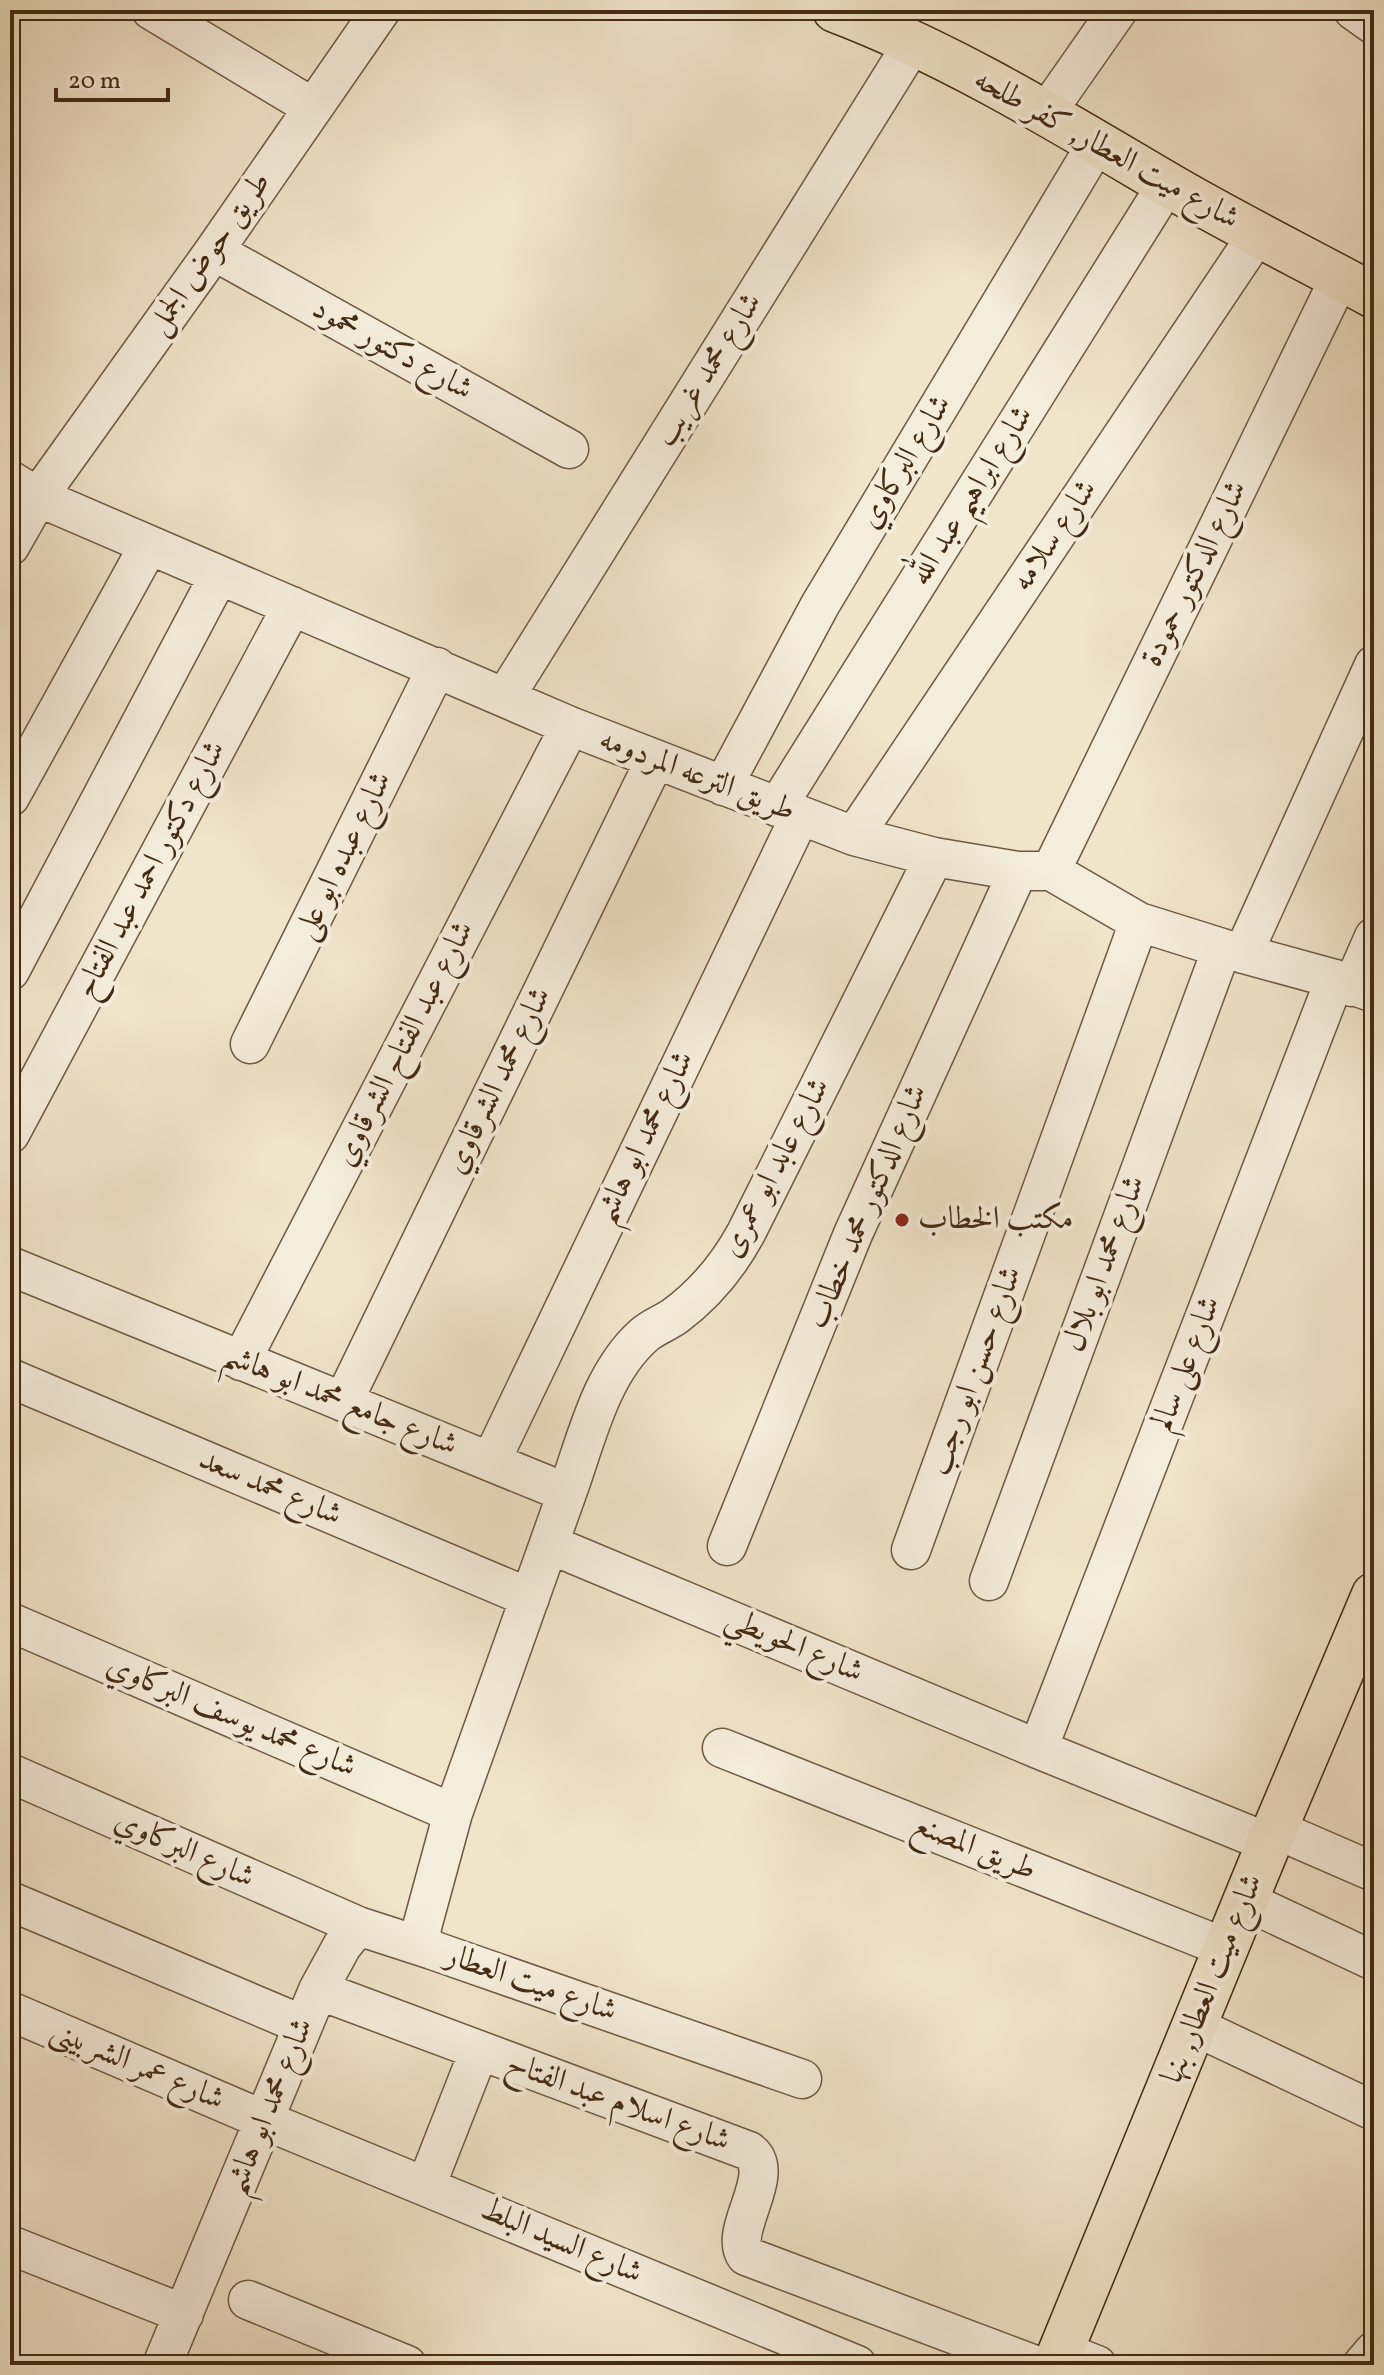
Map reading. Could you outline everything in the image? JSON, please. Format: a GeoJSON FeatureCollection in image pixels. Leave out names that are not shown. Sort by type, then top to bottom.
{"type":"FeatureCollection","features":[{"type":"Feature","properties":{"kind":"main road","name":"شارع ميت العطار, كفر طلحه"},"geometry":{"type":"LineString","coordinates":[[835,10],[888,30],[1046,113],[1257,235],[1357,287]]}},
{"type":"Feature","properties":{"kind":"main road","name":"شارع ميت العطار, بنها"},"geometry":{"type":"LineString","coordinates":[[1062,2361],[1194,2026],[1374,1595]]}},
{"type":"Feature","properties":{"kind":"street"},"geometry":{"type":"LineString","coordinates":[[151,10],[312,107]]}},
{"type":"Feature","properties":{"kind":"street","name":"طريق حوض الجمل"},"geometry":{"type":"LineString","coordinates":[[10,546],[19,497],[214,251],[381,10]]}},
{"type":"Feature","properties":{"kind":"street"},"geometry":{"type":"LineString","coordinates":[[1046,113],[1118,10]]}},
{"type":"Feature","properties":{"kind":"street"},"geometry":{"type":"LineString","coordinates":[[1353,10],[1374,25]]}},
{"type":"Feature","properties":{"kind":"street","name":"شارع محمد غريب"},"geometry":{"type":"LineString","coordinates":[[505,697],[913,43]]}},
{"type":"Feature","properties":{"kind":"street","name":"شارع البركاوي"},"geometry":{"type":"LineString","coordinates":[[723,786],[820,605],[1097,143]]}},
{"type":"Feature","properties":{"kind":"street","name":"شارع ابراهيم عبد الله"},"geometry":{"type":"LineString","coordinates":[[788,812],[1167,184]]}},
{"type":"Feature","properties":{"kind":"street","name":"شارع سلامه"},"geometry":{"type":"LineString","coordinates":[[854,836],[1257,235]]}},
{"type":"Feature","properties":{"kind":"street","name":"شارع دكتور محمود"},"geometry":{"type":"LineString","coordinates":[[214,251],[569,449]]}},
{"type":"Feature","properties":{"kind":"street","name":"شارع الدكتور حمودة"},"geometry":{"type":"LineString","coordinates":[[1034,871],[1357,287]]}},
{"type":"Feature","properties":{"kind":"street","name":"طريق الترعه المردومه"},"geometry":{"type":"LineString","coordinates":[[19,497],[149,545],[570,726],[788,812],[854,836],[934,857],[1034,871],[1139,922],[1354,986]]}},
{"type":"Feature","properties":{"kind":"street"},"geometry":{"type":"LineString","coordinates":[[10,797],[149,545]]}},
{"type":"Feature","properties":{"kind":"street"},"geometry":{"type":"LineString","coordinates":[[10,971],[219,575]]}},
{"type":"Feature","properties":{"kind":"street","name":"شارع دكتور احمد عبد الفتاح"},"geometry":{"type":"LineString","coordinates":[[10,1134],[292,606]]}},
{"type":"Feature","properties":{"kind":"street","name":"شارع محمد ابو بلال"},"geometry":{"type":"LineString","coordinates":[[989,1581],[1233,951],[1374,665]]}},
{"type":"Feature","properties":{"kind":"street","name":"شارع عبده ابو على"},"geometry":{"type":"LineString","coordinates":[[250,1044],[437,667]]}},
{"type":"Feature","properties":{"kind":"street","name":"شارع عبد الفتاح الشرقاوي"},"geometry":{"type":"LineString","coordinates":[[241,1361],[570,726]]}},
{"type":"Feature","properties":{"kind":"street","name":"شارع محمد الشرقاوي"},"geometry":{"type":"LineString","coordinates":[[343,1402],[655,760]]}},
{"type":"Feature","properties":{"kind":"street","name":"شارع محمد ابو هاشم"},"geometry":{"type":"LineString","coordinates":[[491,1461],[788,812]]}},
{"type":"Feature","properties":{"kind":"street","name":"شارع عابد ابو عمرى"},"geometry":{"type":"LineString","coordinates":[[567,1493],[598,1407],[617,1368],[645,1333],[672,1318],[696,1299],[733,1256],[934,857]]}},
{"type":"Feature","properties":{"kind":"street","name":"شارع الدكتور محمد خطاب"},"geometry":{"type":"LineString","coordinates":[[727,1546],[853,1234],[1034,871]]}},
{"type":"Feature","properties":{"kind":"street","name":"شارع حسن ابو رجب"},"geometry":{"type":"LineString","coordinates":[[911,1550],[1139,922]]}},
{"type":"Feature","properties":{"kind":"street","name":"شارع على سالم"},"geometry":{"type":"LineString","coordinates":[[1038,1749],[1374,937]]}},
{"type":"Feature","properties":{"kind":"street","name":"شارع جامع محمد ابو هاشم"},"geometry":{"type":"LineString","coordinates":[[10,1266],[567,1493]]}},
{"type":"Feature","properties":{"kind":"street","name":"شارع محمد سعد"},"geometry":{"type":"LineString","coordinates":[[10,1378],[530,1598]]}},
{"type":"Feature","properties":{"kind":"street"},"geometry":{"type":"LineString","coordinates":[[530,1598],[567,1493]]}},
{"type":"Feature","properties":{"kind":"street","name":"شارع الحويطي"},"geometry":{"type":"LineString","coordinates":[[549,1544],[1038,1749],[1374,1872]]}},
{"type":"Feature","properties":{"kind":"street","name":"شارع ميت العطار"},"geometry":{"type":"LineString","coordinates":[[530,1598],[453,1813],[421,1934],[426,1947],[802,2079]]}},
{"type":"Feature","properties":{"kind":"street","name":"شارع محمد يوسف البركاوي"},"geometry":{"type":"LineString","coordinates":[[10,1622],[453,1813]]}},
{"type":"Feature","properties":{"kind":"street","name":"طريق المصنع"},"geometry":{"type":"LineString","coordinates":[[722,1748],[1226,1948]]}},
{"type":"Feature","properties":{"kind":"street","name":"شارع البركاوي"},"geometry":{"type":"LineString","coordinates":[[10,1773],[358,1926]]}},
{"type":"Feature","properties":{"kind":"street"},"geometry":{"type":"LineString","coordinates":[[10,1901],[303,2025]]}},
{"type":"Feature","properties":{"kind":"street"},"geometry":{"type":"LineString","coordinates":[[1246,1901],[1374,1961]]}},
{"type":"Feature","properties":{"kind":"street"},"geometry":{"type":"LineString","coordinates":[[358,1926],[432,1950]]}},
{"type":"Feature","properties":{"kind":"street","name":"شارع محمد ابو هاشم"},"geometry":{"type":"LineString","coordinates":[[162,2365],[318,1990],[342,1946],[358,1926]]}},
{"type":"Feature","properties":{"kind":"street","name":"شارع اسلام عبد الفتاح"},"geometry":{"type":"LineString","coordinates":[[318,1990],[749,2151],[755,2156],[759,2170],[741,2244],[742,2251],[721,2309]]}},
{"type":"Feature","properties":{"kind":"street","name":"شارع عمر الشربينى"},"geometry":{"type":"LineString","coordinates":[[10,2011],[264,2120]]}},
{"type":"Feature","properties":{"kind":"street"},"geometry":{"type":"LineString","coordinates":[[1194,2026],[1374,2111]]}},
{"type":"Feature","properties":{"kind":"street"},"geometry":{"type":"LineString","coordinates":[[426,2186],[479,2051]]}},
{"type":"Feature","properties":{"kind":"street","name":"شارع السيد البلط"},"geometry":{"type":"LineString","coordinates":[[264,2120],[857,2365]]}},
{"type":"Feature","properties":{"kind":"street"},"geometry":{"type":"LineString","coordinates":[[10,2245],[184,2314]]}},
{"type":"Feature","properties":{"kind":"street"},"geometry":{"type":"LineString","coordinates":[[742,2251],[752,2259],[1062,2361]]}},
{"type":"Feature","properties":{"kind":"street"},"geometry":{"type":"LineString","coordinates":[[248,2300],[407,2365]]}},
{"type":"Feature","properties":{"kind":"street"},"geometry":{"type":"LineString","coordinates":[[1362,2365],[1374,2351]]}},
{"type":"Feature","properties":{"kind":"place","name":"مكتب الخطاب"},"geometry":{"type":"Point","coordinates":[902,1220]}}]}
